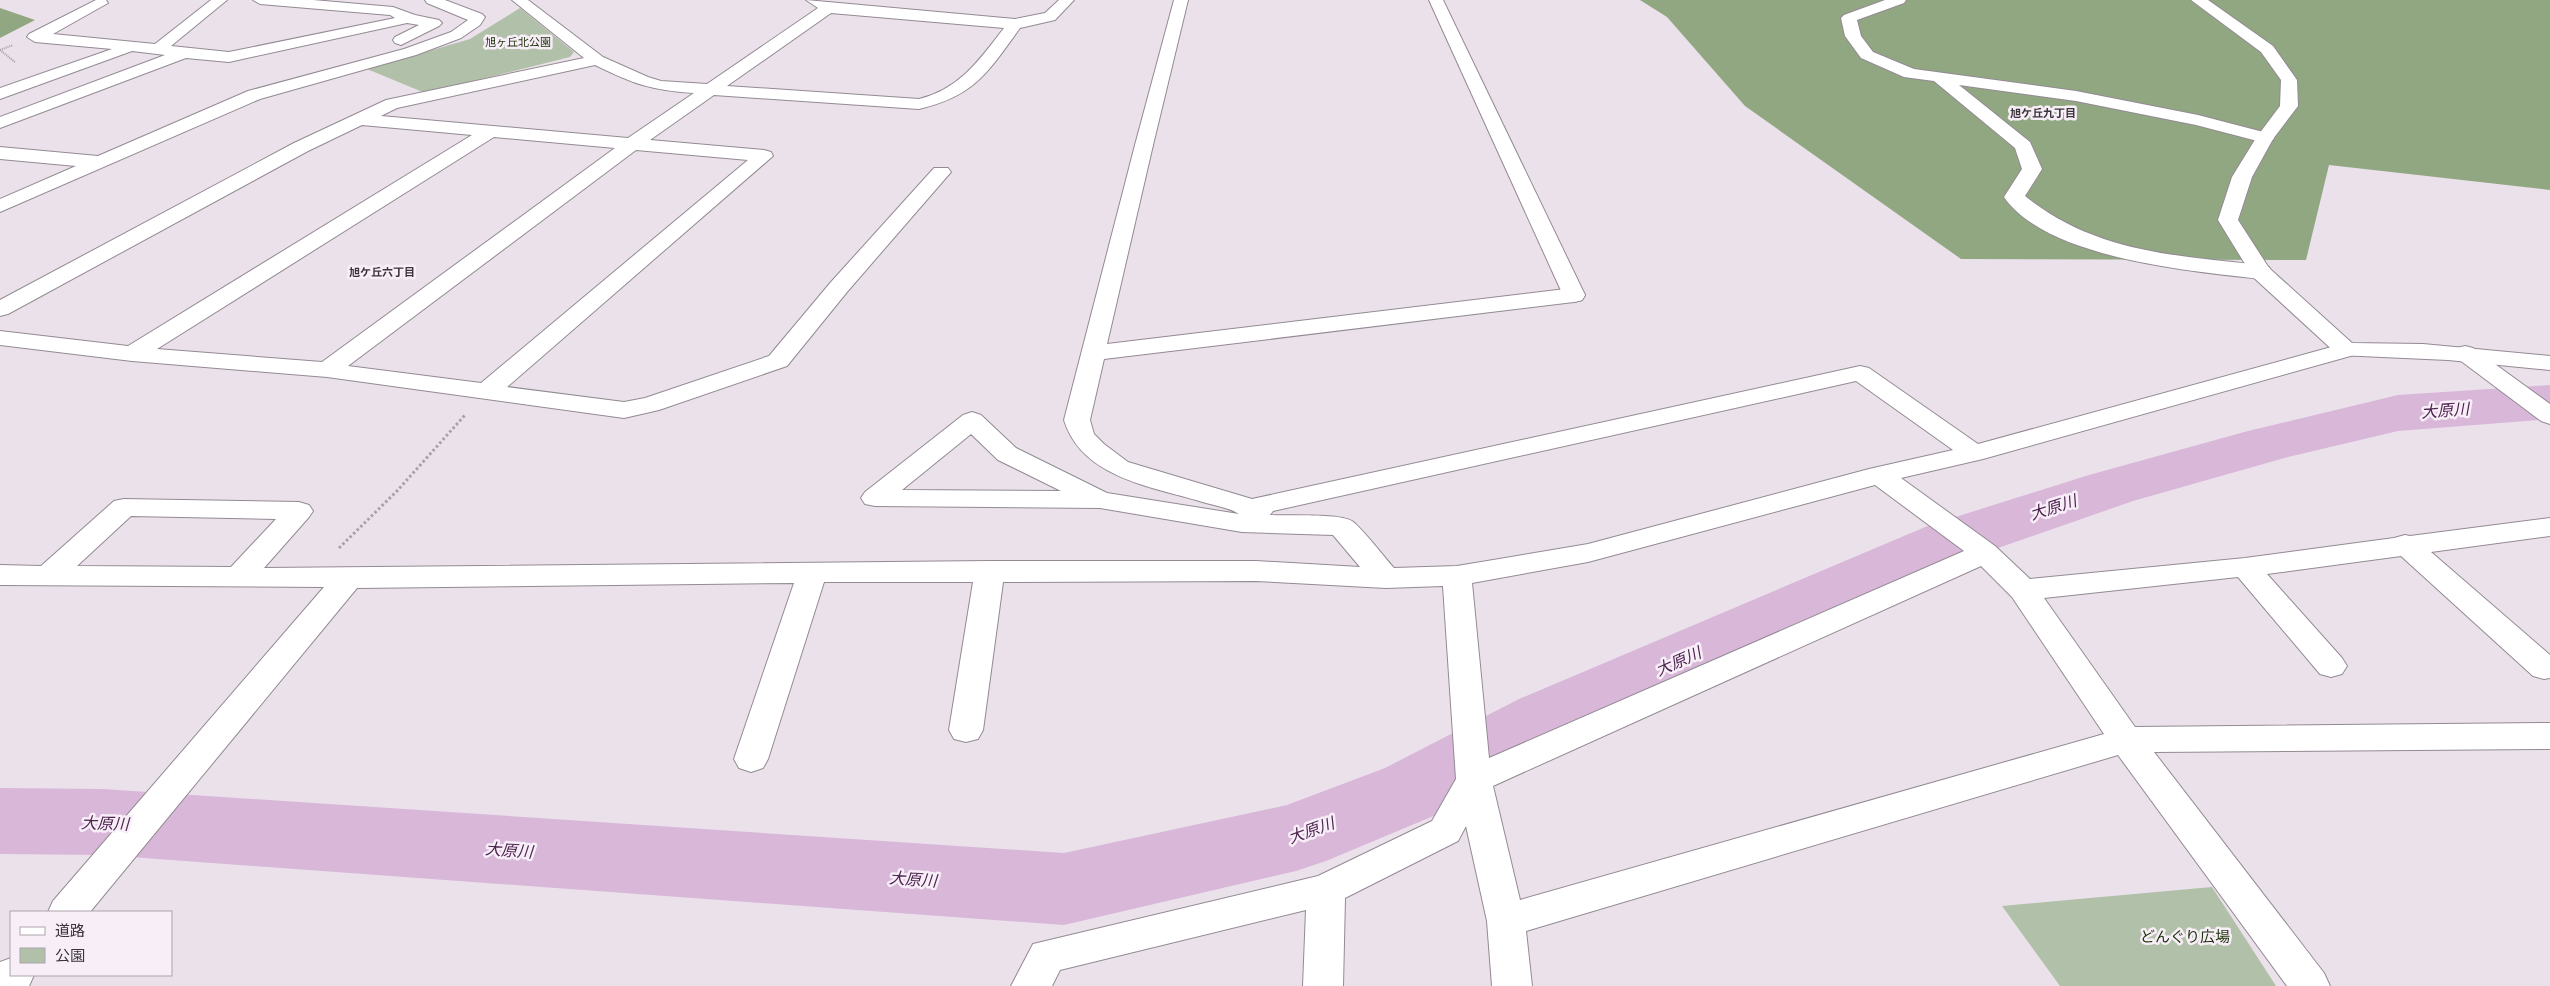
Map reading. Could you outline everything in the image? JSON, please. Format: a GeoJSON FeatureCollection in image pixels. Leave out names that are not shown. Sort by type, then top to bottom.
{"type":"FeatureCollection","features":[{"type":"Feature","properties":{"kind":"street"},"geometry":{"type":"LineString","coordinates":[[158,49],[220,0]]}},
{"type":"Feature","properties":{"kind":"street"},"geometry":{"type":"LineString","coordinates":[[0,206],[254,95],[276,82],[346,62],[390,45],[434,23],[410,18],[393,11],[260,0]]}},
{"type":"Feature","properties":{"kind":"street"},"geometry":{"type":"LineString","coordinates":[[254,95],[410,52],[456,35],[475,22],[477,17],[432,0]]}},
{"type":"Feature","properties":{"kind":"street"},"geometry":{"type":"LineString","coordinates":[[519,0],[597,60],[642,81],[660,86],[919,104],[940,101],[960,90],[1015,24]]}},
{"type":"Feature","properties":{"kind":"street"},"geometry":{"type":"LineString","coordinates":[[812,0],[828,8],[1015,24],[1050,17],[1067,0]]}},
{"type":"Feature","properties":{"kind":"street"},"geometry":{"type":"LineString","coordinates":[[1181,0],[1092,353],[1077,420],[1082,436],[1095,450],[1119,468],[1249,508],[1341,527],[1386,578]]}},
{"type":"Feature","properties":{"kind":"street"},"geometry":{"type":"LineString","coordinates":[[1092,353],[1574,295],[1436,0]]}},
{"type":"Feature","properties":{"kind":"street"},"geometry":{"type":"LineString","coordinates":[[1899,0],[1849,18],[1853,36],[1868,55],[1910,72],[1940,78],[2076,96],[2198,120],[2265,138]]}},
{"type":"Feature","properties":{"kind":"street"},"geometry":{"type":"LineString","coordinates":[[2198,0],[2267,49],[2289,80],[2289,106],[2265,138],[2242,177],[2228,220],[2261,272],[2346,350]]}},
{"type":"Feature","properties":{"kind":"street"},"geometry":{"type":"LineString","coordinates":[[101,3],[35,37],[229,57],[410,18]]}},
{"type":"Feature","properties":{"kind":"street"},"geometry":{"type":"LineString","coordinates":[[327,370],[632,144],[828,8]]}},
{"type":"Feature","properties":{"kind":"street"},"geometry":{"type":"LineString","coordinates":[[0,94],[131,48]]}},
{"type":"Feature","properties":{"kind":"street"},"geometry":{"type":"LineString","coordinates":[[0,123],[184,53]]}},
{"type":"Feature","properties":{"kind":"street"},"geometry":{"type":"LineString","coordinates":[[0,309],[357,119],[392,104],[597,60]]}},
{"type":"Feature","properties":{"kind":"street"},"geometry":{"type":"LineString","coordinates":[[1940,78],[2023,146],[2032,169],[2014,197],[2030,213],[2057,229],[2143,258],[2261,272]]}},
{"type":"Feature","properties":{"kind":"street"},"geometry":{"type":"LineString","coordinates":[[357,119],[764,156],[486,392]]}},
{"type":"Feature","properties":{"kind":"street"},"geometry":{"type":"LineString","coordinates":[[132,354],[491,132]]}},
{"type":"Feature","properties":{"kind":"street"},"geometry":{"type":"LineString","coordinates":[[0,153],[100,162]]}},
{"type":"Feature","properties":{"kind":"street"},"geometry":{"type":"LineString","coordinates":[[0,338],[132,354],[327,370],[624,410],[650,405],[778,361],[839,287],[940,172]]}},
{"type":"Feature","properties":{"kind":"street"},"geometry":{"type":"LineString","coordinates":[[0,575],[349,578],[564,574],[812,574],[990,571],[1256,572],[1386,578],[1457,576],[1588,553],[1879,475],[1974,453],[2346,350],[2391,348],[2465,353],[2550,363]]}},
{"type":"Feature","properties":{"kind":"street"},"geometry":{"type":"LineString","coordinates":[[2465,353],[2550,416]]}},
{"type":"Feature","properties":{"kind":"street"},"geometry":{"type":"LineString","coordinates":[[1249,508],[1860,373],[1974,453]]}},
{"type":"Feature","properties":{"kind":"street"},"geometry":{"type":"LineString","coordinates":[[1100,500],[1008,454],[972,420],[875,498],[1100,500],[1242,523],[1341,527]]}},
{"type":"Feature","properties":{"kind":"street"},"geometry":{"type":"LineString","coordinates":[[1879,475],[1985,553],[2022,590],[2126,740],[2310,986]]}},
{"type":"Feature","properties":{"kind":"street"},"geometry":{"type":"LineString","coordinates":[[48,576],[124,507],[299,511],[240,576]]}},
{"type":"Feature","properties":{"kind":"street"},"geometry":{"type":"LineString","coordinates":[[2022,590],[2245,567],[2405,544],[2550,527]]}},
{"type":"Feature","properties":{"kind":"street"},"geometry":{"type":"LineString","coordinates":[[2405,544],[2544,668]]}},
{"type":"Feature","properties":{"kind":"street"},"geometry":{"type":"LineString","coordinates":[[1031,986],[1047,956],[1326,890],[1445,831],[1474,780],[1985,553]]}},
{"type":"Feature","properties":{"kind":"street"},"geometry":{"type":"LineString","coordinates":[[2245,567],[2331,666]]}},
{"type":"Feature","properties":{"kind":"street"},"geometry":{"type":"LineString","coordinates":[[966,730],[990,571]]}},
{"type":"Feature","properties":{"kind":"street"},"geometry":{"type":"LineString","coordinates":[[751,759],[812,574]]}},
{"type":"Feature","properties":{"kind":"street"},"geometry":{"type":"LineString","coordinates":[[1457,576],[1474,780],[1506,921],[1512,986]]}},
{"type":"Feature","properties":{"kind":"street"},"geometry":{"type":"LineString","coordinates":[[68,911],[349,578]]}},
{"type":"Feature","properties":{"kind":"street"},"geometry":{"type":"LineString","coordinates":[[1506,921],[2126,740],[2550,736]]}},
{"type":"Feature","properties":{"kind":"street"},"geometry":{"type":"LineString","coordinates":[[1323,986],[1326,890]]}},
{"type":"Feature","properties":{"kind":"street"},"geometry":{"type":"LineString","coordinates":[[4,986],[13,976]]}},
{"type":"Feature","properties":{"kind":"path"},"geometry":{"type":"LineString","coordinates":[[0,50],[17,64],[8,66]]}},
{"type":"Feature","properties":{"kind":"path"},"geometry":{"type":"LineString","coordinates":[[309,577],[398,491],[486,392]]}},
{"type":"Feature","properties":{"kind":"green space"},"geometry":{"type":"Polygon","coordinates":[[[1640,0],[2550,0],[2550,190],[2329,165],[2306,260],[1961,259],[1745,106],[1667,17],[1640,0]]]}},
{"type":"Feature","properties":{"kind":"green space"},"geometry":{"type":"Polygon","coordinates":[[[0,8],[35,20],[0,38],[0,8]]]}},
{"type":"Feature","properties":{"kind":"green space","name":"旭ヶ丘北公園"},"geometry":{"type":"Polygon","coordinates":[[[520,8],[574,52],[570,57],[425,93],[367,69],[470,39],[520,8]]]}},
{"type":"Feature","properties":{"kind":"green space","name":"どんぐり広場"},"geometry":{"type":"Polygon","coordinates":[[[2212,887],[2276,986],[2060,986],[2002,906],[2212,887]]]}},
{"type":"Feature","properties":{"kind":"waterway","name":"大原川"},"geometry":{"type":"LineString","coordinates":[[0,821],[103,822],[1064,889],[1296,837],[1414,790],[1546,719],[1954,540],[2111,488],[2269,444],[2398,413],[2550,402]]}},
{"type":"Feature","properties":{"kind":"district","name":"旭ケ丘九丁目"},"geometry":{"type":"Point","coordinates":[2043,113]}},
{"type":"Feature","properties":{"kind":"district","name":"旭ケ丘六丁目"},"geometry":{"type":"Point","coordinates":[382,272]}}]}
